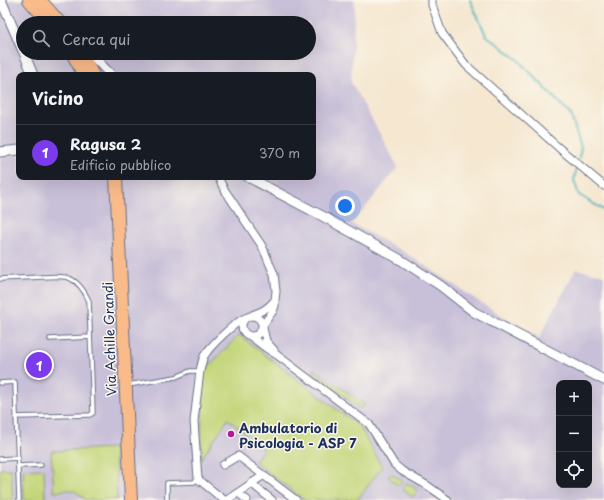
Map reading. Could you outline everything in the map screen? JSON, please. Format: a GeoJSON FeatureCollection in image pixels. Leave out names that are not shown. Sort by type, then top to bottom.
{"type":"FeatureCollection","features":[{"type":"Feature","properties":{"kind":"main road"},"geometry":{"type":"LineString","coordinates":[[29,0],[49,16]]}},
{"type":"Feature","properties":{"kind":"main road"},"geometry":{"type":"LineString","coordinates":[[40,0],[52,16]]}},
{"type":"Feature","properties":{"kind":"main road"},"geometry":{"type":"LineString","coordinates":[[76,60],[82,72]]}},
{"type":"Feature","properties":{"kind":"main road"},"geometry":{"type":"LineString","coordinates":[[85,60],[92,72]]}},
{"type":"Feature","properties":{"kind":"main road","name":"Via Achille Grandi"},"geometry":{"type":"LineString","coordinates":[[108,180],[122,500]]}},
{"type":"Feature","properties":{"kind":"main road","name":"Via Achille Grandi"},"geometry":{"type":"LineString","coordinates":[[116,180],[131,500]]}},
{"type":"Feature","properties":{"kind":"street"},"geometry":{"type":"LineString","coordinates":[[1,0],[16,35]]}},
{"type":"Feature","properties":{"kind":"street"},"geometry":{"type":"LineString","coordinates":[[432,0],[432,5],[442,33],[466,65],[604,186]]}},
{"type":"Feature","properties":{"kind":"street"},"geometry":{"type":"LineString","coordinates":[[26,60],[32,72]]}},
{"type":"Feature","properties":{"kind":"street"},"geometry":{"type":"LineString","coordinates":[[97,60],[108,72]]}},
{"type":"Feature","properties":{"kind":"street"},"geometry":{"type":"LineString","coordinates":[[96,72],[98,69],[108,72]]}},
{"type":"Feature","properties":{"kind":"street"},"geometry":{"type":"LineString","coordinates":[[0,152],[16,150]]}},
{"type":"Feature","properties":{"kind":"street"},"geometry":{"type":"LineString","coordinates":[[220,180],[262,246],[274,274],[276,291],[274,300],[275,306],[259,334],[250,336]]}},
{"type":"Feature","properties":{"kind":"street"},"geometry":{"type":"LineString","coordinates":[[254,180],[401,260],[441,286],[474,312],[604,380]]}},
{"type":"Feature","properties":{"kind":"street"},"geometry":{"type":"LineString","coordinates":[[264,475],[226,500],[198,479],[194,421],[201,364],[205,356],[225,333],[239,321],[267,309],[274,300]]}},
{"type":"Feature","properties":{"kind":"street"},"geometry":{"type":"LineString","coordinates":[[244,332],[242,329],[242,323],[248,317],[258,317],[262,322],[266,341],[277,355]]}},
{"type":"Feature","properties":{"kind":"street"},"geometry":{"type":"LineString","coordinates":[[225,333],[233,330],[244,332],[277,355],[369,424],[394,464],[402,471],[448,500]]}},
{"type":"Feature","properties":{"kind":"street"},"geometry":{"type":"LineString","coordinates":[[223,465],[238,456],[296,500]]}},
{"type":"Feature","properties":{"kind":"street"},"geometry":{"type":"LineString","coordinates":[[251,483],[272,500]]}},
{"type":"Feature","properties":{"kind":"street"},"geometry":{"type":"LineString","coordinates":[[238,493],[247,500]]}},
{"type":"Feature","properties":{"kind":"lane"},"geometry":{"type":"LineString","coordinates":[[0,279],[55,276],[68,278],[75,282],[89,301],[93,414],[16,417]]}},
{"type":"Feature","properties":{"kind":"lane"},"geometry":{"type":"LineString","coordinates":[[50,339],[90,337]]}},
{"type":"Feature","properties":{"kind":"lane"},"geometry":{"type":"LineString","coordinates":[[125,386],[176,377],[190,371],[200,371]]}},
{"type":"Feature","properties":{"kind":"lane"},"geometry":{"type":"LineString","coordinates":[[0,383],[15,382],[19,500]]}},
{"type":"Feature","properties":{"kind":"lane"},"geometry":{"type":"LineString","coordinates":[[0,459],[18,458]]}},
{"type":"Feature","properties":{"kind":"lane"},"geometry":{"type":"LineString","coordinates":[[18,466],[41,465]]}},
{"type":"Feature","properties":{"kind":"lane"},"geometry":{"type":"LineString","coordinates":[[167,500],[166,483],[194,482],[198,479]]}},
{"type":"Feature","properties":{"kind":"shaded area"},"geometry":{"type":"Polygon","coordinates":[[[0,0],[355,0],[351,82],[398,167],[352,224],[406,253],[480,302],[539,338],[576,269],[604,275],[604,500],[0,500],[0,0]]]}},
{"type":"Feature","properties":{"kind":"green space"},"geometry":{"type":"Polygon","coordinates":[[[239,335],[360,427],[382,467],[357,500],[304,500],[255,462],[264,448],[228,419],[201,459],[203,372],[239,335]]]}},
{"type":"Feature","properties":{"kind":"green space"},"geometry":{"type":"Polygon","coordinates":[[[314,369],[365,405],[360,408],[314,373],[314,369]]]}},
{"type":"Feature","properties":{"kind":"green space"},"geometry":{"type":"Polygon","coordinates":[[[114,448],[117,500],[85,500],[81,495],[73,491],[64,490],[54,492],[51,451],[114,448]]]}},
{"type":"Feature","properties":{"kind":"green space"},"geometry":{"type":"Polygon","coordinates":[[[0,469],[11,469],[13,500],[0,500],[0,469]]]}},
{"type":"Feature","properties":{"kind":"green space"},"geometry":{"type":"Polygon","coordinates":[[[44,469],[45,500],[24,500],[23,470],[44,469]]]}},
{"type":"Feature","properties":{"kind":"green space"},"geometry":{"type":"Polygon","coordinates":[[[392,474],[403,481],[398,486],[388,477],[392,474]]]}},
{"type":"Feature","properties":{"kind":"green space"},"geometry":{"type":"Polygon","coordinates":[[[407,483],[418,490],[413,497],[402,489],[407,483]]]}},
{"type":"Feature","properties":{"kind":"waterway"},"geometry":{"type":"LineString","coordinates":[[470,0],[486,35],[517,59],[571,115],[581,148],[578,162]]}},
{"type":"Feature","properties":{"kind":"waterway"},"geometry":{"type":"LineString","coordinates":[[577,166],[574,180],[579,195],[604,210]]}},
{"type":"Feature","properties":{"kind":"place","name":"Ragusa 2"},"geometry":{"type":"Point","coordinates":[39,365]}},
{"type":"Feature","properties":{"kind":"place","name":"Ambulatorio di Psicologia - ASP 7"},"geometry":{"type":"Point","coordinates":[231,434]}}]}
